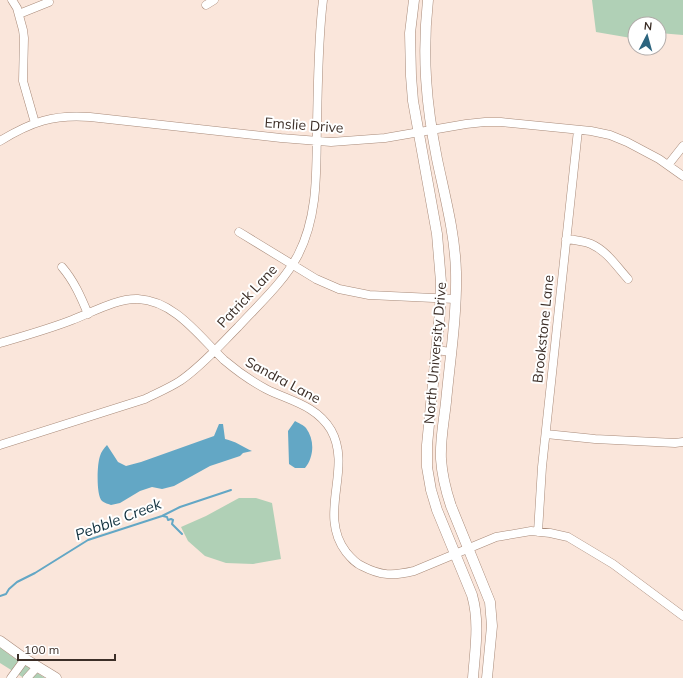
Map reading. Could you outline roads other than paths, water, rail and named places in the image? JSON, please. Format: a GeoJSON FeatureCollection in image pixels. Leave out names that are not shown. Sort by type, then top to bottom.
{"type":"FeatureCollection","features":[{"type":"Feature","properties":{"kind":"street"},"geometry":{"type":"LineString","coordinates":[[12,0],[19,14],[24,38],[23,81],[35,123]]}},
{"type":"Feature","properties":{"kind":"street"},"geometry":{"type":"LineString","coordinates":[[206,5],[214,0]]}},
{"type":"Feature","properties":{"kind":"street","name":"Patrick Lane"},"geometry":{"type":"LineString","coordinates":[[0,445],[150,396],[180,381],[201,364],[276,287],[293,264],[305,239],[313,212],[316,188],[318,49],[323,0]]}},
{"type":"Feature","properties":{"kind":"street","name":"North University Drive"},"geometry":{"type":"LineString","coordinates":[[414,0],[410,33],[413,101],[437,234],[440,261],[440,298],[427,445],[428,467],[433,497],[437,510],[472,595],[476,609],[477,621],[473,678]]}},
{"type":"Feature","properties":{"kind":"street","name":"North University Drive"},"geometry":{"type":"LineString","coordinates":[[428,0],[425,30],[425,83],[437,158],[451,228],[456,272],[451,352],[441,446],[443,476],[450,506],[490,602],[492,626],[487,678]]}},
{"type":"Feature","properties":{"kind":"street"},"geometry":{"type":"LineString","coordinates":[[19,14],[49,2]]}},
{"type":"Feature","properties":{"kind":"street","name":"Emslie Drive"},"geometry":{"type":"LineString","coordinates":[[0,141],[21,128],[35,123],[62,117],[82,116],[316,141],[351,141],[385,138],[485,122],[501,122],[610,135],[659,159],[683,176]]}},
{"type":"Feature","properties":{"kind":"street","name":"Brookstone Lane"},"geometry":{"type":"LineString","coordinates":[[538,532],[539,498],[578,130]]}},
{"type":"Feature","properties":{"kind":"street"},"geometry":{"type":"LineString","coordinates":[[668,166],[683,146]]}},
{"type":"Feature","properties":{"kind":"street"},"geometry":{"type":"LineString","coordinates":[[239,232],[316,279],[348,291],[369,295],[455,299]]}},
{"type":"Feature","properties":{"kind":"street"},"geometry":{"type":"LineString","coordinates":[[566,239],[586,242],[599,249],[608,256],[628,279]]}},
{"type":"Feature","properties":{"kind":"street"},"geometry":{"type":"LineString","coordinates":[[62,268],[70,276],[80,294],[88,314]]}},
{"type":"Feature","properties":{"kind":"street","name":"Sandra Lane"},"geometry":{"type":"LineString","coordinates":[[0,342],[33,334],[129,300],[153,301],[173,311],[234,369],[267,389],[308,407],[319,414],[334,437],[337,447],[338,463],[334,529],[343,547],[358,565],[377,573],[386,575],[400,575],[414,572],[490,539],[531,531],[538,532],[568,537],[613,564],[683,616]]}},
{"type":"Feature","properties":{"kind":"street"},"geometry":{"type":"LineString","coordinates":[[436,350],[451,352]]}},
{"type":"Feature","properties":{"kind":"street"},"geometry":{"type":"LineString","coordinates":[[546,434],[667,443],[683,442]]}},
{"type":"Feature","properties":{"kind":"street"},"geometry":{"type":"LineString","coordinates":[[433,497],[446,493]]}},
{"type":"Feature","properties":{"kind":"street"},"geometry":{"type":"LineString","coordinates":[[0,641],[37,667],[56,678]]}},
{"type":"Feature","properties":{"kind":"street"},"geometry":{"type":"LineString","coordinates":[[475,651],[490,653]]}},
{"type":"Feature","properties":{"kind":"street"},"geometry":{"type":"LineString","coordinates":[[10,678],[25,659]]}},
{"type":"Feature","properties":{"kind":"street"},"geometry":{"type":"LineString","coordinates":[[27,678],[37,667]]}},
{"type":"Feature","properties":{"kind":"water"},"geometry":{"type":"Polygon","coordinates":[[[295,421],[305,427],[311,438],[312,454],[305,468],[295,468],[289,464],[288,431],[295,421]]]}},
{"type":"Feature","properties":{"kind":"water"},"geometry":{"type":"Polygon","coordinates":[[[219,424],[223,424],[225,439],[252,451],[210,466],[174,486],[162,489],[152,487],[140,491],[120,503],[111,505],[105,503],[100,498],[98,486],[98,466],[101,453],[107,445],[118,462],[126,466],[214,436],[219,424]]]}},
{"type":"Feature","properties":{"kind":"waterway","name":"Pebble Creek"},"geometry":{"type":"LineString","coordinates":[[0,596],[6,594],[17,582],[35,573],[88,540],[162,516],[180,507],[231,490]]}},
{"type":"Feature","properties":{"kind":"waterway"},"geometry":{"type":"LineString","coordinates":[[163,516],[167,517],[168,520],[173,520],[172,524],[182,534]]}}]}
